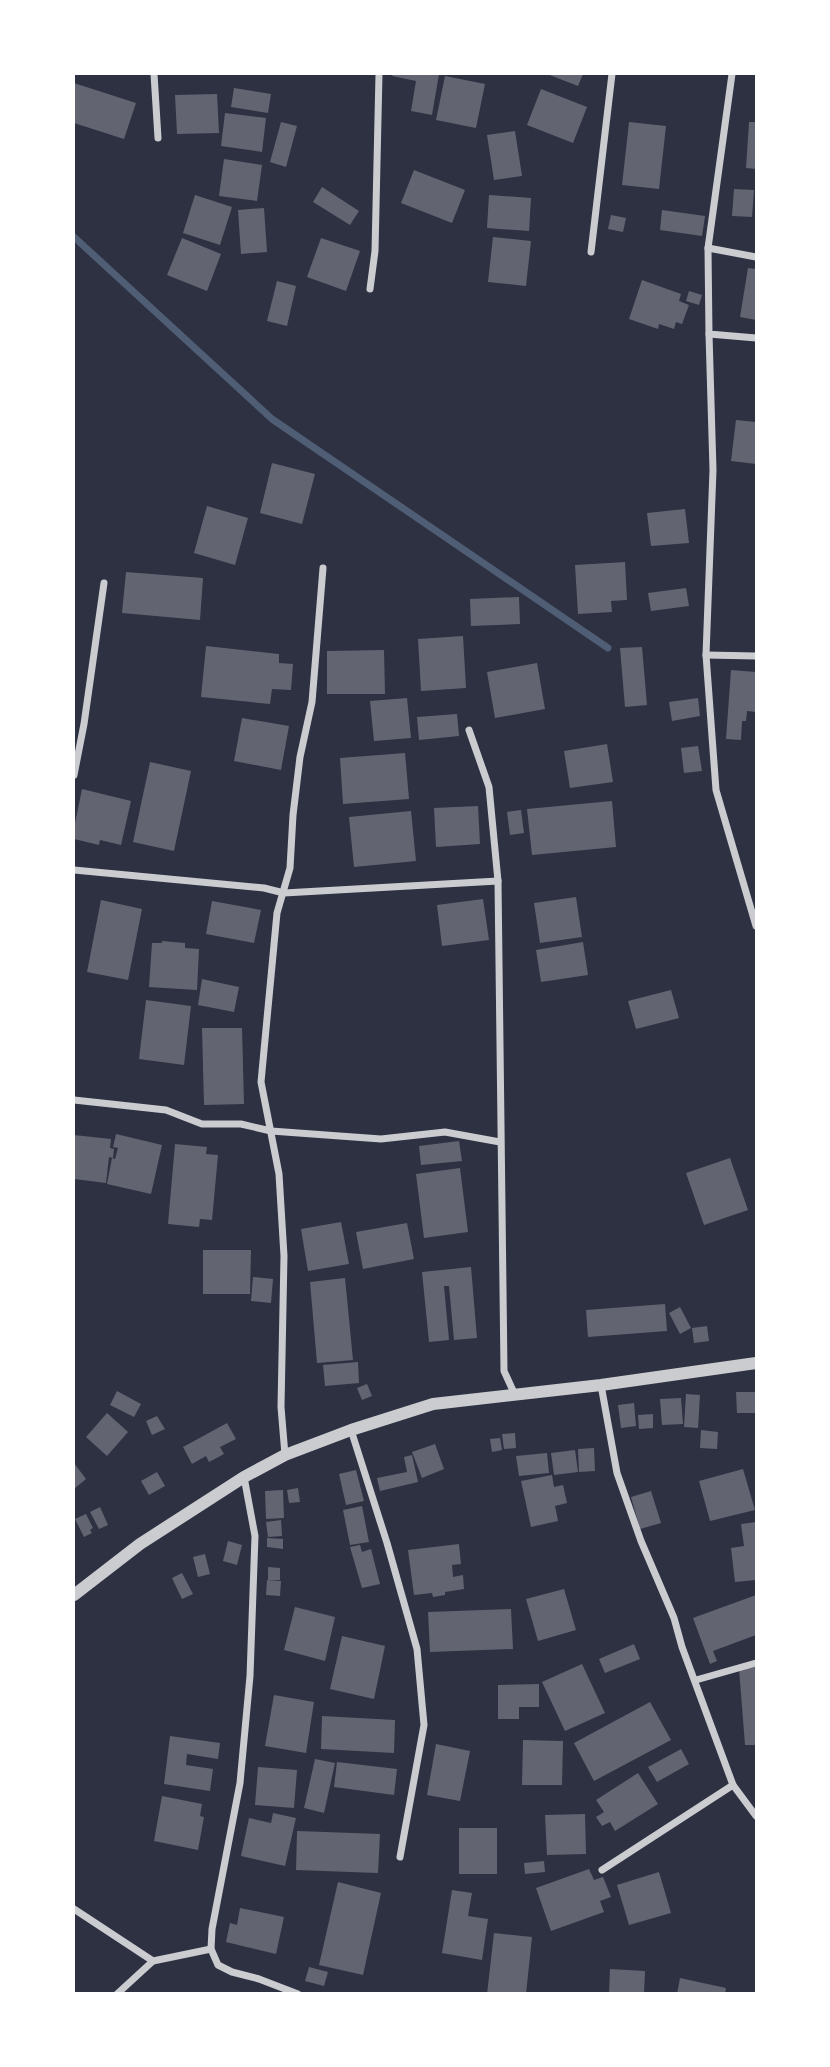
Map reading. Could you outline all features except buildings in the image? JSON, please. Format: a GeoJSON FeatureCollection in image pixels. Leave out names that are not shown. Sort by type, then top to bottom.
{"type":"FeatureCollection","features":[{"type":"Feature","properties":{"kind":"street"},"geometry":{"type":"LineString","coordinates":[[154,74],[158,138]]}},
{"type":"Feature","properties":{"kind":"street"},"geometry":{"type":"LineString","coordinates":[[370,289],[375,251],[379,74]]}},
{"type":"Feature","properties":{"kind":"street"},"geometry":{"type":"LineString","coordinates":[[591,252],[612,74]]}},
{"type":"Feature","properties":{"kind":"street"},"geometry":{"type":"LineString","coordinates":[[732,74],[708,248],[713,470],[706,655],[716,790],[757,926]]}},
{"type":"Feature","properties":{"kind":"street"},"geometry":{"type":"LineString","coordinates":[[708,248],[757,257]]}},
{"type":"Feature","properties":{"kind":"street"},"geometry":{"type":"LineString","coordinates":[[709,334],[757,338]]}},
{"type":"Feature","properties":{"kind":"street"},"geometry":{"type":"LineString","coordinates":[[285,1455],[281,1407],[284,1256],[279,1174],[261,1082],[277,913],[290,868],[300,757],[312,702],[323,568]]}},
{"type":"Feature","properties":{"kind":"street"},"geometry":{"type":"LineString","coordinates":[[74,775],[104,583]]}},
{"type":"Feature","properties":{"kind":"street"},"geometry":{"type":"LineString","coordinates":[[706,655],[757,656]]}},
{"type":"Feature","properties":{"kind":"street"},"geometry":{"type":"LineString","coordinates":[[469,730],[489,787],[498,881],[504,1371],[515,1395]]}},
{"type":"Feature","properties":{"kind":"street"},"geometry":{"type":"LineString","coordinates":[[74,870],[264,888],[284,893],[498,881]]}},
{"type":"Feature","properties":{"kind":"street"},"geometry":{"type":"LineString","coordinates":[[74,1100],[166,1110],[202,1125],[241,1124],[271,1131],[381,1139],[445,1132],[500,1142]]}},
{"type":"Feature","properties":{"kind":"street"},"geometry":{"type":"LineString","coordinates":[[74,1595],[140,1544],[244,1477],[285,1455],[351,1430],[433,1404],[601,1385],[757,1363]]}},
{"type":"Feature","properties":{"kind":"street"},"geometry":{"type":"LineString","coordinates":[[601,1385],[617,1473],[696,1680],[719,1751],[733,1785],[757,1816]]}},
{"type":"Feature","properties":{"kind":"street"},"geometry":{"type":"LineString","coordinates":[[351,1430],[417,1649],[424,1725],[400,1857]]}},
{"type":"Feature","properties":{"kind":"street"},"geometry":{"type":"LineString","coordinates":[[244,1477],[255,1536],[250,1676],[240,1783],[214,1916],[211,1949],[218,1965],[298,1993]]}},
{"type":"Feature","properties":{"kind":"street"},"geometry":{"type":"LineString","coordinates":[[696,1680],[757,1663]]}},
{"type":"Feature","properties":{"kind":"street"},"geometry":{"type":"LineString","coordinates":[[602,1870],[733,1785]]}},
{"type":"Feature","properties":{"kind":"street"},"geometry":{"type":"LineString","coordinates":[[74,1909],[153,1961]]}},
{"type":"Feature","properties":{"kind":"street"},"geometry":{"type":"LineString","coordinates":[[117,1993],[153,1961],[211,1949]]}},
{"type":"Feature","properties":{"kind":"waterway"},"geometry":{"type":"LineString","coordinates":[[74,237],[272,419],[608,648]]}}]}
